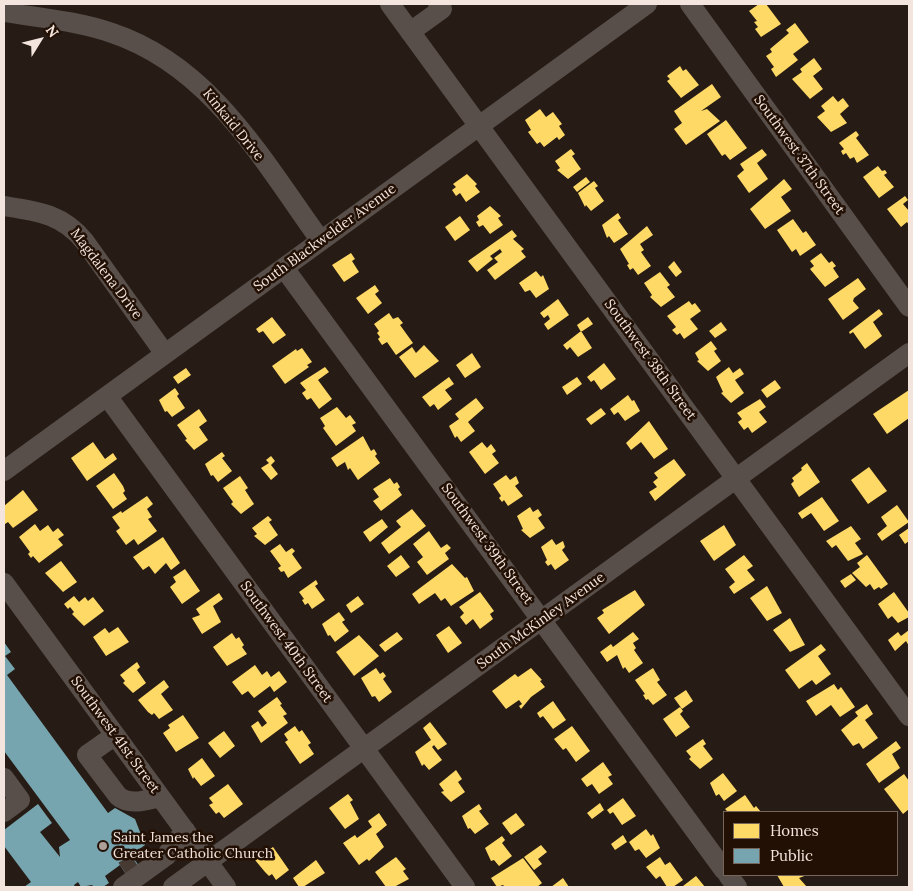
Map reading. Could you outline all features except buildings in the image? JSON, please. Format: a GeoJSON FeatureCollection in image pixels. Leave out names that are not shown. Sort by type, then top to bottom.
{"type":"FeatureCollection","features":[{"type":"Feature","properties":{"kind":"street","name":"Southwest 38th Street"},"geometry":{"type":"LineString","coordinates":[[390,4],[909,716]]}},
{"type":"Feature","properties":{"kind":"street"},"geometry":{"type":"LineString","coordinates":[[410,32],[442,9],[438,4]]}},
{"type":"Feature","properties":{"kind":"street","name":"South Blackwelder Avenue"},"geometry":{"type":"LineString","coordinates":[[6,464],[107,396],[647,4]]}},
{"type":"Feature","properties":{"kind":"street","name":"Southwest 37th Street"},"geometry":{"type":"LineString","coordinates":[[690,4],[909,306]]}},
{"type":"Feature","properties":{"kind":"street","name":"Kinkaid Drive"},"geometry":{"type":"LineString","coordinates":[[4,12],[73,23],[112,33],[141,45],[178,67],[195,80],[223,109],[321,241]]}},
{"type":"Feature","properties":{"kind":"street","name":"Magdalena Drive"},"geometry":{"type":"LineString","coordinates":[[4,206],[50,214],[72,228],[85,242],[165,354]]}},
{"type":"Feature","properties":{"kind":"street","name":"Southwest 39th Street"},"geometry":{"type":"LineString","coordinates":[[284,268],[723,869]]}},
{"type":"Feature","properties":{"kind":"street","name":"South McKinley Avenue"},"geometry":{"type":"LineString","coordinates":[[172,887],[909,353]]}},
{"type":"Feature","properties":{"kind":"street","name":"Southwest 40th Street"},"geometry":{"type":"LineString","coordinates":[[107,396],[465,887]]}},
{"type":"Feature","properties":{"kind":"street","name":"Southwest 41st Street"},"geometry":{"type":"LineString","coordinates":[[4,583],[160,797],[180,837],[208,861],[226,887]]}},
{"type":"Feature","properties":{"kind":"street"},"geometry":{"type":"LineString","coordinates":[[114,736],[87,755],[118,796],[134,802],[160,797]]}},
{"type":"Feature","properties":{"kind":"street"},"geometry":{"type":"LineString","coordinates":[[4,778],[20,800],[4,812]]}},
{"type":"Feature","properties":{"kind":"street"},"geometry":{"type":"LineString","coordinates":[[125,877],[166,856],[180,837]]}},
{"type":"Feature","properties":{"kind":"street"},"geometry":{"type":"LineString","coordinates":[[125,877],[157,848],[180,837]]}},
{"type":"Feature","properties":{"kind":"street"},"geometry":{"type":"LineString","coordinates":[[729,876],[737,887]]}},
{"type":"Feature","properties":{"kind":"tunnel"},"geometry":{"type":"LineString","coordinates":[[124,871],[136,863]]}},
{"type":"Feature","properties":{"kind":"place","name":"Saint James the Greater Catholic Church"},"geometry":{"type":"Point","coordinates":[103,846]}}]}
